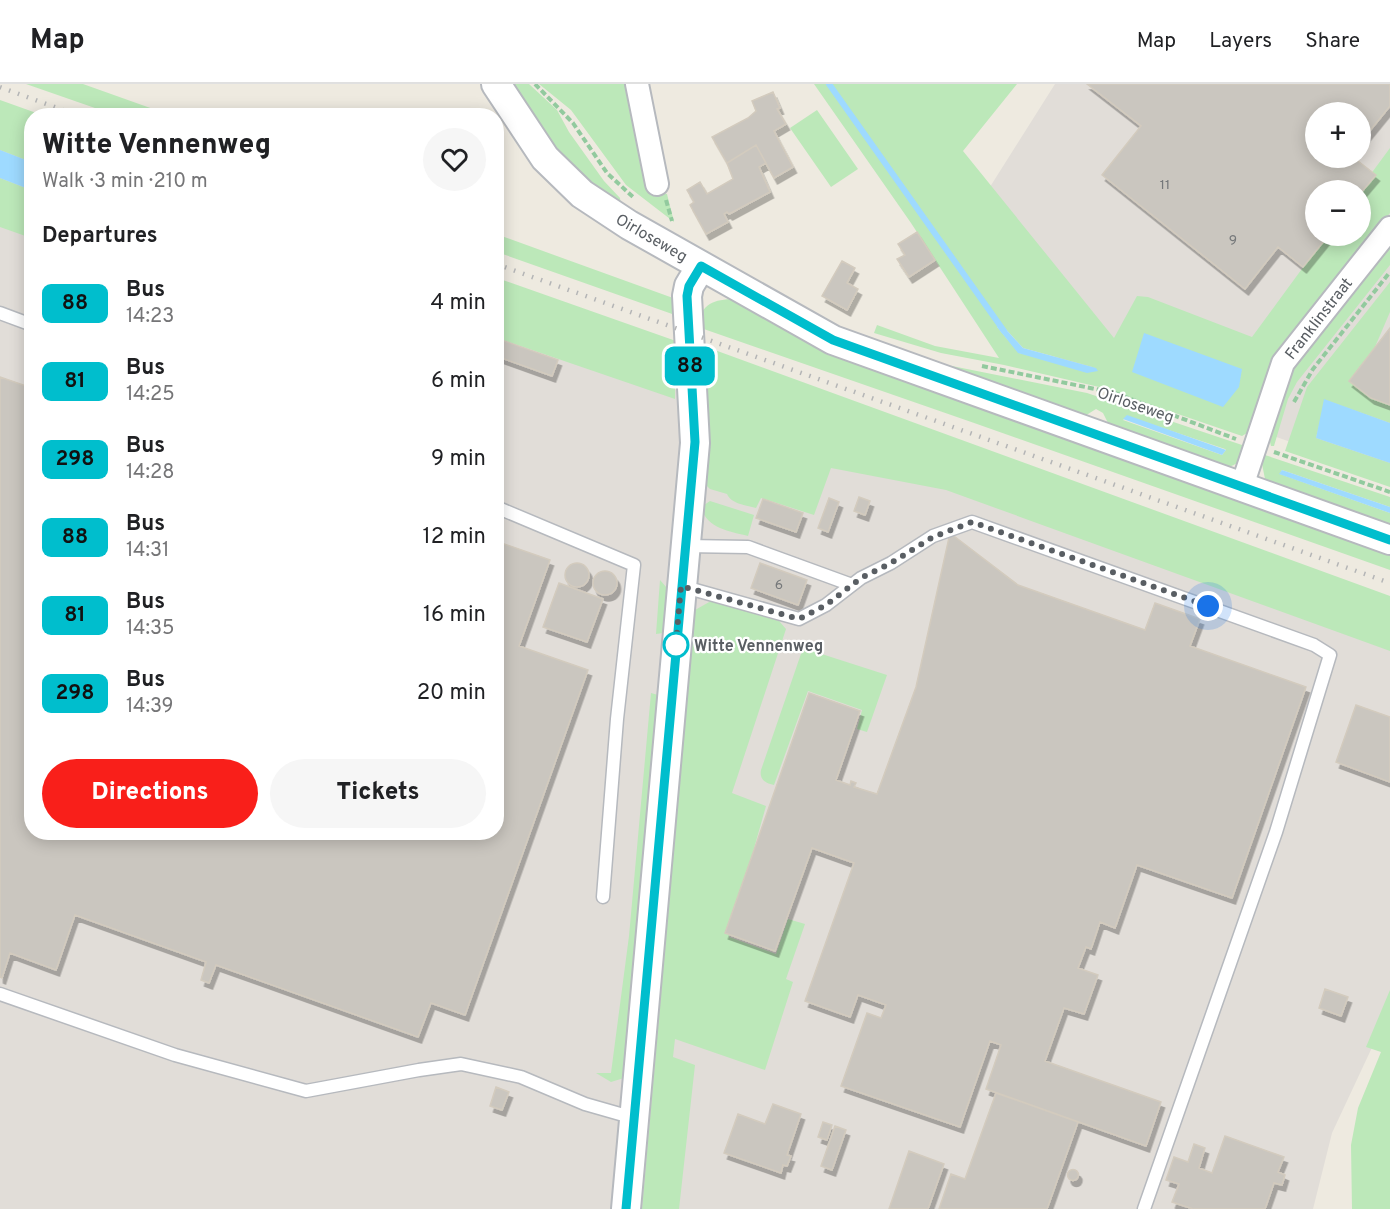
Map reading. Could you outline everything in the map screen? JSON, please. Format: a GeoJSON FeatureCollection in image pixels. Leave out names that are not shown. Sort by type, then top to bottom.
{"type":"FeatureCollection","features":[{"type":"Feature","properties":{"kind":"street","name":"Oirloseweg"},"geometry":{"type":"LineString","coordinates":[[495,84],[544,158],[582,194],[629,225],[833,340],[1390,540]]}},
{"type":"Feature","properties":{"kind":"street"},"geometry":{"type":"LineString","coordinates":[[637,84],[657,184]]}},
{"type":"Feature","properties":{"kind":"street","name":"Franklinstraat"},"geometry":{"type":"LineString","coordinates":[[1242,486],[1266,449],[1283,363],[1390,228]]}},
{"type":"Feature","properties":{"kind":"street"},"geometry":{"type":"LineString","coordinates":[[626,1209],[695,442],[687,296],[689,286],[701,266]]}},
{"type":"Feature","properties":{"kind":"lane"},"geometry":{"type":"LineString","coordinates":[[0,313],[24,322]]}},
{"type":"Feature","properties":{"kind":"lane"},"geometry":{"type":"LineString","coordinates":[[504,510],[634,565],[617,718],[603,897]]}},
{"type":"Feature","properties":{"kind":"lane"},"geometry":{"type":"LineString","coordinates":[[681,586],[799,619],[826,605],[861,578],[891,563],[933,537],[972,522],[1314,645],[1330,655],[1276,832],[1144,1209]]}},
{"type":"Feature","properties":{"kind":"lane"},"geometry":{"type":"LineString","coordinates":[[684,546],[748,547],[852,585]]}},
{"type":"Feature","properties":{"kind":"lane"},"geometry":{"type":"LineString","coordinates":[[0,994],[175,1055],[306,1091],[461,1064],[521,1077],[585,1104],[635,1118]]}},
{"type":"Feature","properties":{"kind":"path","name":"Oirloseweg"},"geometry":{"type":"LineString","coordinates":[[535,84],[573,123],[607,173],[640,203]]}},
{"type":"Feature","properties":{"kind":"path","name":"Oirloseweg"},"geometry":{"type":"LineString","coordinates":[[657,184],[665,190],[675,228],[666,222]]}},
{"type":"Feature","properties":{"kind":"path","name":"Franklinstraat"},"geometry":{"type":"LineString","coordinates":[[1291,408],[1313,369],[1390,272]]}},
{"type":"Feature","properties":{"kind":"path","name":"Oirloseweg"},"geometry":{"type":"LineString","coordinates":[[973,364],[1115,393],[1390,492]]}},
{"type":"Feature","properties":{"kind":"path"},"geometry":{"type":"LineString","coordinates":[[1266,449],[1280,442]]}},
{"type":"Feature","properties":{"kind":"shaded area"},"geometry":{"type":"Polygon","coordinates":[[[1055,84],[1390,84],[1390,477],[1060,361],[954,244],[1055,84]]]}},
{"type":"Feature","properties":{"kind":"shaded area"},"geometry":{"type":"Polygon","coordinates":[[[0,146],[24,155],[24,840],[504,840],[504,328],[914,476],[1390,641],[1390,1009],[1332,1133],[1313,1209],[0,1209],[0,146]]]}},
{"type":"Feature","properties":{"kind":"green space"},"geometry":{"type":"Polygon","coordinates":[[[26,84],[83,84],[150,108],[95,108],[26,84]]]}},
{"type":"Feature","properties":{"kind":"green space"},"geometry":{"type":"Polygon","coordinates":[[[515,84],[529,84],[557,110],[569,132],[604,181],[620,198],[621,207],[574,171],[521,106],[515,84]]]}},
{"type":"Feature","properties":{"kind":"green space"},"geometry":{"type":"Polygon","coordinates":[[[539,84],[627,84],[651,190],[667,194],[674,222],[626,185],[571,110],[539,84]]]}},
{"type":"Feature","properties":{"kind":"green space"},"geometry":{"type":"Polygon","coordinates":[[[814,84],[1017,84],[963,151],[1114,338],[1137,296],[1148,297],[1252,337],[1319,246],[1364,246],[1278,357],[1252,424],[1247,433],[1242,436],[1099,387],[941,353],[874,333],[877,325],[935,346],[999,358],[911,223],[814,84]],[[1001,324],[997,327],[1019,353],[1096,368],[1023,348],[1001,324]]]}},
{"type":"Feature","properties":{"kind":"green space"},"geometry":{"type":"Polygon","coordinates":[[[0,100],[24,109],[24,159],[0,150],[0,100]]]}},
{"type":"Feature","properties":{"kind":"green space"},"geometry":{"type":"Polygon","coordinates":[[[817,110],[858,169],[831,187],[790,128],[817,110]]]}},
{"type":"Feature","properties":{"kind":"green space"},"geometry":{"type":"Polygon","coordinates":[[[1390,148],[1390,213],[1371,237],[1371,180],[1366,180],[1390,148]]]}},
{"type":"Feature","properties":{"kind":"green space"},"geometry":{"type":"Polygon","coordinates":[[[0,178],[24,187],[24,236],[0,227],[0,178]]]}},
{"type":"Feature","properties":{"kind":"green space"},"geometry":{"type":"Polygon","coordinates":[[[504,237],[673,298],[675,315],[504,254],[504,237]]]}},
{"type":"Feature","properties":{"kind":"green space"},"geometry":{"type":"Polygon","coordinates":[[[1390,242],[1390,265],[1297,382],[1288,399],[1274,446],[1271,446],[1270,442],[1295,366],[1390,242]]]}},
{"type":"Feature","properties":{"kind":"green space"},"geometry":{"type":"Polygon","coordinates":[[[504,280],[676,341],[675,399],[504,340],[504,280]]]}},
{"type":"Feature","properties":{"kind":"green space"},"geometry":{"type":"Polygon","coordinates":[[[1390,282],[1390,312],[1360,382],[1390,392],[1390,423],[1325,400],[1316,438],[1390,463],[1390,487],[1285,451],[1307,387],[1390,282]]]}},
{"type":"Feature","properties":{"kind":"green space"},"geometry":{"type":"Polygon","coordinates":[[[731,299],[1390,551],[1390,570],[698,327],[704,309],[712,303],[731,299]]]}},
{"type":"Feature","properties":{"kind":"green space"},"geometry":{"type":"Polygon","coordinates":[[[701,345],[1390,596],[1390,651],[946,490],[831,468],[814,515],[761,498],[756,508],[735,502],[727,494],[710,489],[704,483],[701,345]]]}},
{"type":"Feature","properties":{"kind":"green space"},"geometry":{"type":"Polygon","coordinates":[[[937,363],[1087,393],[1248,447],[1238,462],[1222,469],[1112,431],[1103,413],[1096,409],[1080,419],[937,363]],[[1127,416],[1123,420],[1222,455],[1225,449],[1127,416]]]}},
{"type":"Feature","properties":{"kind":"green space"},"geometry":{"type":"Polygon","coordinates":[[[1265,455],[1390,497],[1390,507],[1282,470],[1280,474],[1390,513],[1390,531],[1267,489],[1262,464],[1265,455]]]}},
{"type":"Feature","properties":{"kind":"green space"},"geometry":{"type":"Polygon","coordinates":[[[710,501],[754,515],[748,536],[713,525],[701,507],[710,501]]]}},
{"type":"Feature","properties":{"kind":"green space"},"geometry":{"type":"Polygon","coordinates":[[[660,580],[667,588],[663,633],[656,634],[660,580]]]}},
{"type":"Feature","properties":{"kind":"green space"},"geometry":{"type":"Polygon","coordinates":[[[711,601],[779,621],[786,629],[732,793],[766,806],[729,937],[776,954],[788,919],[805,924],[786,979],[793,982],[765,1070],[675,1039],[673,1057],[695,1065],[679,1209],[642,1209],[695,610],[711,601]]]}},
{"type":"Feature","properties":{"kind":"green space"},"geometry":{"type":"Polygon","coordinates":[[[803,648],[887,675],[867,732],[857,729],[862,710],[808,691],[774,785],[764,780],[761,770],[803,648]]]}},
{"type":"Feature","properties":{"kind":"green space"},"geometry":{"type":"Polygon","coordinates":[[[651,693],[658,695],[656,734],[624,1078],[611,1082],[596,1073],[611,1073],[629,936],[651,693]]]}},
{"type":"Feature","properties":{"kind":"green space"},"geometry":{"type":"Polygon","coordinates":[[[1390,990],[1390,1209],[1352,1209],[1351,1145],[1358,1108],[1381,1052],[1366,1047],[1390,990]]]}},
{"type":"Feature","properties":{"kind":"water"},"geometry":{"type":"Polygon","coordinates":[[[0,150],[24,159],[24,187],[0,178],[0,150]]]}},
{"type":"Feature","properties":{"kind":"water"},"geometry":{"type":"Polygon","coordinates":[[[1001,324],[1023,348],[1096,368],[1098,371],[1087,373],[1018,353],[997,327],[1001,324]]]}},
{"type":"Feature","properties":{"kind":"water"},"geometry":{"type":"Polygon","coordinates":[[[1144,333],[1242,369],[1239,387],[1223,407],[1132,372],[1144,333]]]}},
{"type":"Feature","properties":{"kind":"water"},"geometry":{"type":"Polygon","coordinates":[[[1324,399],[1390,423],[1390,463],[1316,438],[1324,399]]]}},
{"type":"Feature","properties":{"kind":"water"},"geometry":{"type":"Polygon","coordinates":[[[1127,415],[1226,450],[1222,455],[1123,419],[1127,415]]]}},
{"type":"Feature","properties":{"kind":"water"},"geometry":{"type":"Polygon","coordinates":[[[1282,470],[1390,507],[1390,513],[1279,474],[1282,470]]]}},
{"type":"Feature","properties":{"kind":"building"},"geometry":{"type":"Polygon","coordinates":[[[1087,84],[1390,84],[1390,106],[1371,129],[1371,102],[1305,102],[1305,168],[1367,168],[1376,175],[1371,181],[1305,180],[1305,246],[1320,246],[1303,267],[1278,247],[1245,289],[1102,175],[1141,126],[1087,84]]]}},
{"type":"Feature","properties":{"kind":"building"},"geometry":{"type":"Polygon","coordinates":[[[773,92],[780,108],[777,109],[786,124],[774,131],[793,167],[774,178],[756,145],[727,163],[712,137],[748,118],[756,111],[752,101],[773,92]]]}},
{"type":"Feature","properties":{"kind":"building"},"geometry":{"type":"Polygon","coordinates":[[[756,145],[766,163],[759,167],[770,192],[729,214],[727,212],[724,214],[728,222],[706,234],[690,205],[694,202],[687,190],[700,182],[707,194],[733,179],[727,163],[756,145]]]}},
{"type":"Feature","properties":{"kind":"building"},"geometry":{"type":"Polygon","coordinates":[[[917,232],[935,260],[909,277],[897,259],[905,255],[898,244],[917,232]]]}},
{"type":"Feature","properties":{"kind":"building"},"geometry":{"type":"Polygon","coordinates":[[[842,261],[855,268],[847,283],[858,289],[847,310],[822,296],[842,261]]]}},
{"type":"Feature","properties":{"kind":"building"},"geometry":{"type":"Polygon","coordinates":[[[1390,328],[1390,405],[1371,398],[1349,381],[1390,328]]]}},
{"type":"Feature","properties":{"kind":"building"},"geometry":{"type":"Polygon","coordinates":[[[504,341],[558,360],[552,376],[504,359],[504,341]]]}},
{"type":"Feature","properties":{"kind":"building"},"geometry":{"type":"Polygon","coordinates":[[[0,377],[24,385],[24,840],[504,840],[504,544],[550,560],[519,646],[588,670],[465,1015],[431,1003],[418,1037],[216,965],[209,983],[201,980],[206,962],[75,915],[56,970],[10,953],[2,978],[0,977],[0,377]]]}},
{"type":"Feature","properties":{"kind":"building"},"geometry":{"type":"Polygon","coordinates":[[[859,497],[870,501],[865,515],[854,511],[859,497]]]}},
{"type":"Feature","properties":{"kind":"building"},"geometry":{"type":"Polygon","coordinates":[[[829,498],[839,502],[828,532],[818,528],[829,498]]]}},
{"type":"Feature","properties":{"kind":"building"},"geometry":{"type":"Polygon","coordinates":[[[763,499],[803,513],[796,532],[756,518],[763,499]]]}},
{"type":"Feature","properties":{"kind":"building"},"geometry":{"type":"Polygon","coordinates":[[[950,533],[1018,585],[1145,630],[1155,603],[1200,619],[1190,646],[1306,687],[1232,898],[1137,865],[1115,928],[1100,922],[1091,949],[1086,947],[1078,968],[1098,975],[1084,1014],[1064,1008],[1045,1061],[1161,1102],[1146,1146],[986,1089],[1001,1045],[990,1041],[960,1127],[841,1086],[867,1013],[881,1018],[886,1005],[858,995],[850,1017],[805,1001],[854,863],[812,848],[775,951],[725,933],[809,693],[860,711],[836,780],[850,785],[851,781],[856,783],[854,787],[877,794],[916,687],[950,533]]]}},
{"type":"Feature","properties":{"kind":"building"},"geometry":{"type":"Polygon","coordinates":[[[577,563],[585,567],[589,575],[585,583],[577,587],[569,583],[565,575],[569,567],[577,563]]]}},
{"type":"Feature","properties":{"kind":"building"},"geometry":{"type":"Polygon","coordinates":[[[760,563],[807,580],[798,605],[751,588],[760,563]]]}},
{"type":"Feature","properties":{"kind":"building"},"geometry":{"type":"Polygon","coordinates":[[[605,571],[613,575],[617,583],[613,591],[605,595],[597,591],[593,583],[597,575],[605,571]]]}},
{"type":"Feature","properties":{"kind":"building"},"geometry":{"type":"Polygon","coordinates":[[[559,583],[603,599],[587,642],[543,627],[559,583]]]}},
{"type":"Feature","properties":{"kind":"building"},"geometry":{"type":"Polygon","coordinates":[[[1356,705],[1390,717],[1390,782],[1336,762],[1356,705]]]}},
{"type":"Feature","properties":{"kind":"building"},"geometry":{"type":"Polygon","coordinates":[[[1325,989],[1348,997],[1341,1016],[1319,1008],[1325,989]]]}},
{"type":"Feature","properties":{"kind":"building"},"geometry":{"type":"Polygon","coordinates":[[[496,1087],[509,1092],[502,1110],[490,1106],[496,1087]]]}},
{"type":"Feature","properties":{"kind":"building"},"geometry":{"type":"Polygon","coordinates":[[[996,1093],[1078,1122],[1047,1209],[939,1209],[951,1174],[965,1179],[996,1093]]]}},
{"type":"Feature","properties":{"kind":"building"},"geometry":{"type":"Polygon","coordinates":[[[773,1104],[801,1114],[787,1155],[791,1156],[787,1166],[783,1165],[781,1173],[724,1153],[738,1114],[765,1124],[773,1104]]]}},
{"type":"Feature","properties":{"kind":"building"},"geometry":{"type":"Polygon","coordinates":[[[823,1122],[832,1125],[827,1140],[818,1137],[823,1122]]]}},
{"type":"Feature","properties":{"kind":"building"},"geometry":{"type":"Polygon","coordinates":[[[835,1126],[846,1130],[832,1170],[821,1166],[835,1126]]]}},
{"type":"Feature","properties":{"kind":"building"},"geometry":{"type":"Polygon","coordinates":[[[1225,1136],[1284,1157],[1278,1172],[1285,1175],[1282,1185],[1274,1183],[1265,1209],[1193,1209],[1172,1202],[1179,1184],[1166,1180],[1174,1157],[1188,1162],[1194,1144],[1205,1148],[1199,1168],[1212,1173],[1225,1136]]]}},
{"type":"Feature","properties":{"kind":"building"},"geometry":{"type":"Polygon","coordinates":[[[909,1151],[944,1164],[928,1209],[889,1209],[909,1151]]]}},
{"type":"Feature","properties":{"kind":"building"},"geometry":{"type":"Polygon","coordinates":[[[1073,1170],[1077,1171],[1077,1179],[1073,1180],[1069,1179],[1068,1175],[1069,1171],[1073,1170]]]}},
{"type":"Feature","properties":{"kind":"waterway"},"geometry":{"type":"LineString","coordinates":[[829,84],[1004,331]]}},
{"type":"Feature","properties":{"kind":"railway"},"geometry":{"type":"LineString","coordinates":[[0,87],[57,108]]}},
{"type":"Feature","properties":{"kind":"railway"},"geometry":{"type":"LineString","coordinates":[[504,267],[1390,583]]}},
{"type":"Feature","properties":{"kind":"bus line","name":"88"},"geometry":{"type":"LineString","coordinates":[[626,1209],[695,442],[687,296],[689,286],[701,266],[833,340],[1390,540]]}},
{"type":"Feature","properties":{"kind":"place","name":"Witte Vennenweg"},"geometry":{"type":"Point","coordinates":[676,645]}},
{"type":"Feature","properties":{"kind":"route"},"geometry":{"type":"LineString","coordinates":[[676,645],[675,655],[681,586],[799,619],[826,605],[861,578],[891,563],[933,537],[972,522],[1208,606]]}}]}
